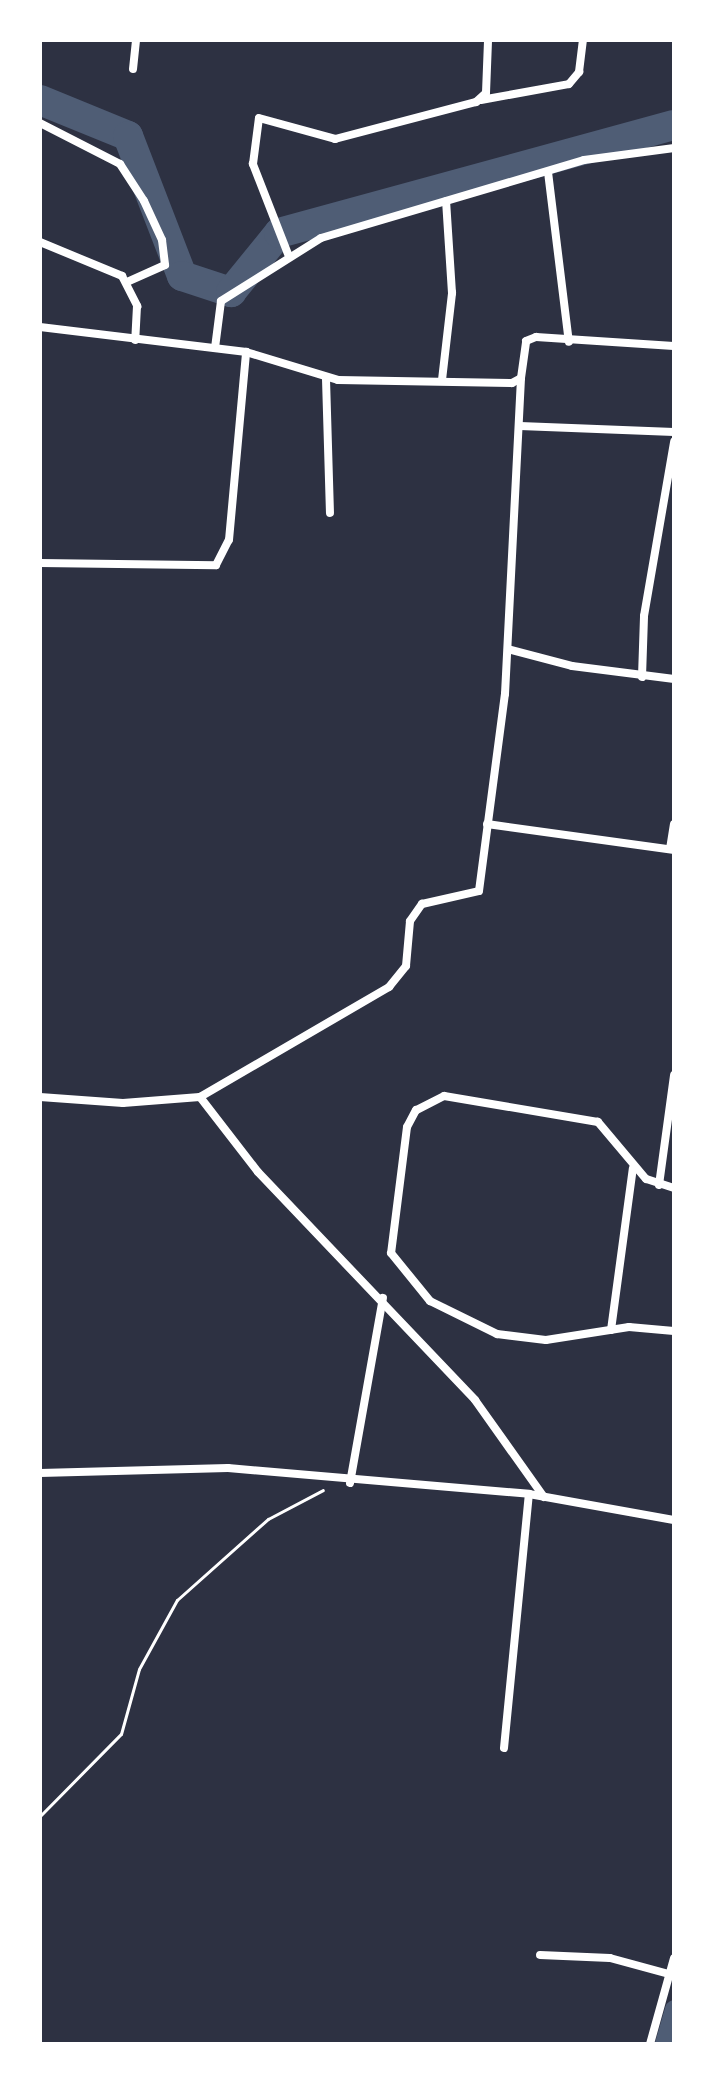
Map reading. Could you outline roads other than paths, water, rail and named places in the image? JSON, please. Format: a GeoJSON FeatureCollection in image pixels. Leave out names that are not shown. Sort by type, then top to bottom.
{"type":"FeatureCollection","features":[{"type":"Feature","properties":{"kind":"street"},"geometry":{"type":"LineString","coordinates":[[133,69],[136,40]]}},
{"type":"Feature","properties":{"kind":"street"},"geometry":{"type":"LineString","coordinates":[[481,100],[488,40]]}},
{"type":"Feature","properties":{"kind":"street"},"geometry":{"type":"LineString","coordinates":[[288,254],[250,149],[259,118],[335,139],[481,100],[569,84],[579,72],[583,40]]}},
{"type":"Feature","properties":{"kind":"street"},"geometry":{"type":"LineString","coordinates":[[40,123],[120,164],[144,201],[162,240],[165,265],[127,282]]}},
{"type":"Feature","properties":{"kind":"street"},"geometry":{"type":"LineString","coordinates":[[215,348],[221,301],[288,254],[359,222],[548,172],[674,148]]}},
{"type":"Feature","properties":{"kind":"street"},"geometry":{"type":"LineString","coordinates":[[548,172],[569,342]]}},
{"type":"Feature","properties":{"kind":"street"},"geometry":{"type":"LineString","coordinates":[[442,380],[452,293],[446,201]]}},
{"type":"Feature","properties":{"kind":"street"},"geometry":{"type":"LineString","coordinates":[[40,242],[104,265],[127,282],[137,306],[135,340]]}},
{"type":"Feature","properties":{"kind":"street"},"geometry":{"type":"LineString","coordinates":[[40,327],[246,352],[326,379],[442,380],[502,385],[521,378]]}},
{"type":"Feature","properties":{"kind":"street"},"geometry":{"type":"LineString","coordinates":[[40,1097],[123,1103],[200,1097],[401,976],[414,910],[479,891],[508,649],[521,378],[530,338],[674,346]]}},
{"type":"Feature","properties":{"kind":"street"},"geometry":{"type":"LineString","coordinates":[[40,563],[216,565],[229,540],[246,352]]}},
{"type":"Feature","properties":{"kind":"street"},"geometry":{"type":"LineString","coordinates":[[326,379],[330,513]]}},
{"type":"Feature","properties":{"kind":"street"},"geometry":{"type":"LineString","coordinates":[[520,426],[674,432]]}},
{"type":"Feature","properties":{"kind":"street"},"geometry":{"type":"LineString","coordinates":[[642,677],[644,616],[674,442]]}},
{"type":"Feature","properties":{"kind":"street"},"geometry":{"type":"LineString","coordinates":[[508,649],[642,677],[674,679]]}},
{"type":"Feature","properties":{"kind":"street"},"geometry":{"type":"LineString","coordinates":[[487,824],[672,850],[674,824]]}},
{"type":"Feature","properties":{"kind":"street"},"geometry":{"type":"LineString","coordinates":[[659,1185],[674,1075]]}},
{"type":"Feature","properties":{"kind":"street"},"geometry":{"type":"LineString","coordinates":[[674,1188],[659,1185],[633,1168],[598,1122],[444,1096],[416,1110],[407,1127],[391,1215],[397,1269],[430,1301],[520,1339],[611,1330],[674,1331]]}},
{"type":"Feature","properties":{"kind":"street"},"geometry":{"type":"LineString","coordinates":[[200,1097],[258,1172],[383,1298],[475,1400],[544,1497]]}},
{"type":"Feature","properties":{"kind":"street"},"geometry":{"type":"LineString","coordinates":[[611,1330],[633,1168]]}},
{"type":"Feature","properties":{"kind":"street"},"geometry":{"type":"LineString","coordinates":[[350,1483],[383,1298]]}},
{"type":"Feature","properties":{"kind":"street"},"geometry":{"type":"LineString","coordinates":[[40,1473],[228,1468],[337,1483],[529,1494],[674,1520]]}},
{"type":"Feature","properties":{"kind":"street"},"geometry":{"type":"LineString","coordinates":[[504,1748],[529,1494]]}},
{"type":"Feature","properties":{"kind":"street"},"geometry":{"type":"LineString","coordinates":[[540,1955],[610,1958],[669,1974]]}},
{"type":"Feature","properties":{"kind":"street"},"geometry":{"type":"LineString","coordinates":[[650,2044],[674,1958]]}},
{"type":"Feature","properties":{"kind":"waterway"},"geometry":{"type":"LineString","coordinates":[[40,100],[128,136],[182,276],[231,292],[279,233],[674,125]]}},
{"type":"Feature","properties":{"kind":"waterway"},"geometry":{"type":"LineString","coordinates":[[664,2044],[674,2009]]}}]}
